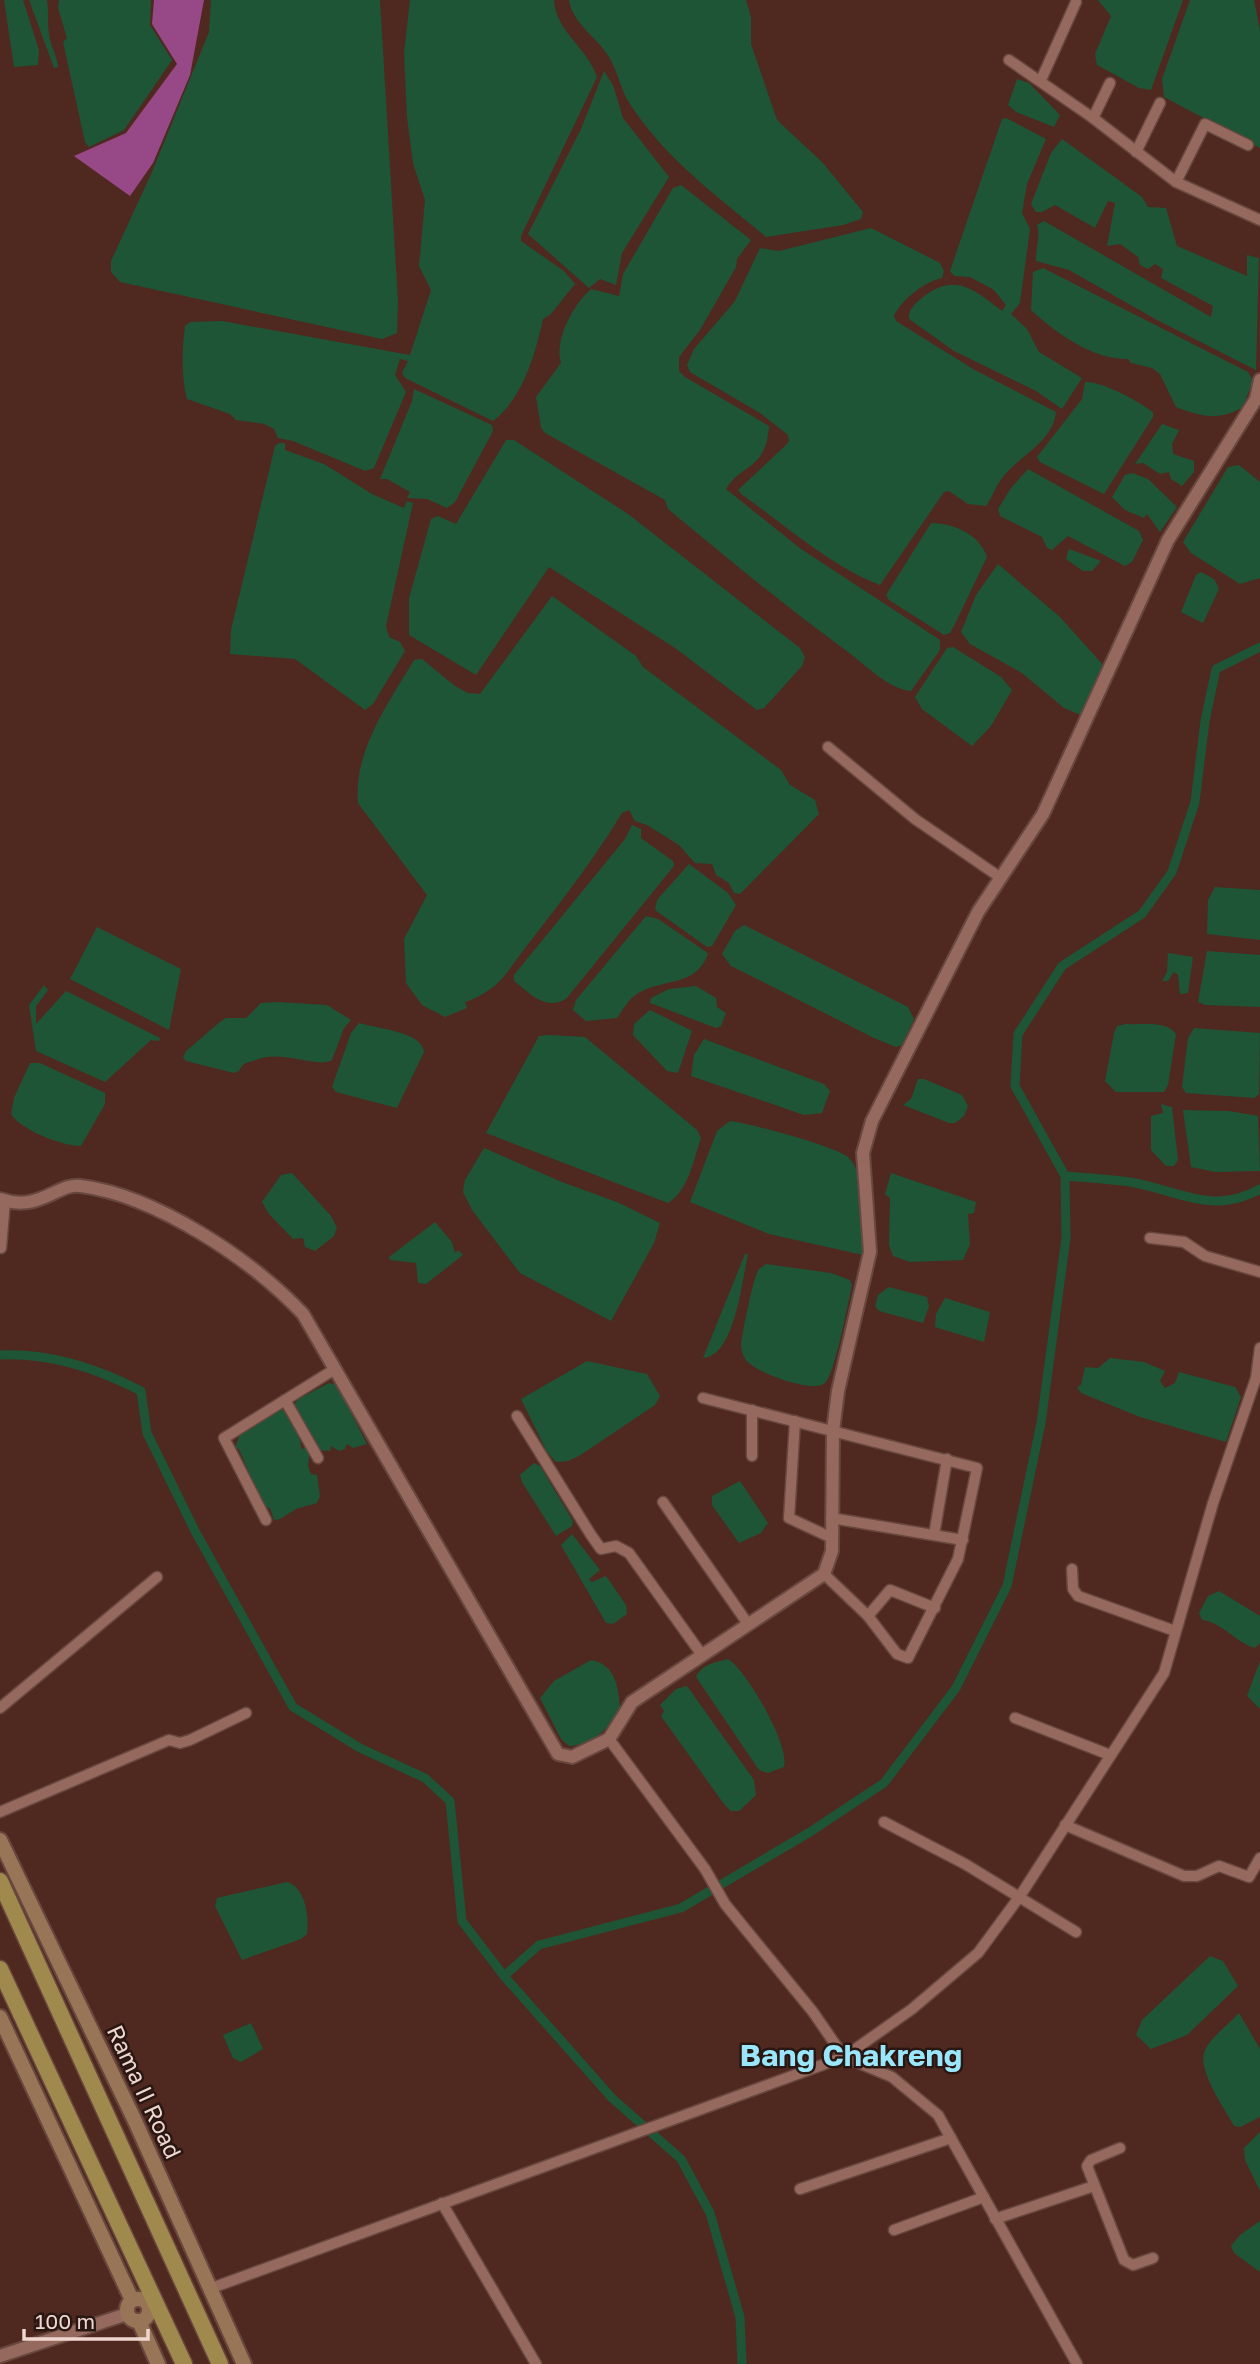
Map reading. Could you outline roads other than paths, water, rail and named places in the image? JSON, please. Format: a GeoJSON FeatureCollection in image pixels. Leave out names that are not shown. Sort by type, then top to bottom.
{"type":"FeatureCollection","features":[{"type":"Feature","properties":{"kind":"highway","name":"Rama II Road"},"geometry":{"type":"LineString","coordinates":[[0,1881],[220,2364]]}},
{"type":"Feature","properties":{"kind":"highway"},"geometry":{"type":"LineString","coordinates":[[0,1969],[140,2308],[184,2364]]}},
{"type":"Feature","properties":{"kind":"main road","name":"Rama II Road"},"geometry":{"type":"LineString","coordinates":[[0,1840],[135,2121],[244,2364]]}},
{"type":"Feature","properties":{"kind":"main road"},"geometry":{"type":"LineString","coordinates":[[0,2017],[140,2308],[158,2364]]}},
{"type":"Feature","properties":{"kind":"street"},"geometry":{"type":"LineString","coordinates":[[1041,80],[1076,2]]}},
{"type":"Feature","properties":{"kind":"street"},"geometry":{"type":"LineString","coordinates":[[1009,60],[1041,80],[1176,182],[1260,220]]}},
{"type":"Feature","properties":{"kind":"street"},"geometry":{"type":"LineString","coordinates":[[1093,118],[1110,83]]}},
{"type":"Feature","properties":{"kind":"street"},"geometry":{"type":"LineString","coordinates":[[1136,152],[1160,103]]}},
{"type":"Feature","properties":{"kind":"street"},"geometry":{"type":"LineString","coordinates":[[1176,182],[1205,124],[1248,145]]}},
{"type":"Feature","properties":{"kind":"street"},"geometry":{"type":"LineString","coordinates":[[1,1248],[3,1200],[33,1203],[78,1185],[157,1208],[273,1282],[303,1314],[558,1754],[572,1757],[609,1739],[632,1702],[824,1574],[832,1551],[833,1431],[838,1391],[870,1252],[863,1153],[872,1122],[978,912],[1043,814],[1168,540],[1256,399],[1260,380]]}},
{"type":"Feature","properties":{"kind":"street"},"geometry":{"type":"LineString","coordinates":[[828,747],[915,819],[1001,878]]}},
{"type":"Feature","properties":{"kind":"street"},"geometry":{"type":"LineString","coordinates":[[1150,1238],[1184,1242],[1205,1256],[1260,1272]]}},
{"type":"Feature","properties":{"kind":"street"},"geometry":{"type":"LineString","coordinates":[[209,2289],[844,2057],[912,2009],[978,1953],[1020,1896],[1164,1673],[1224,1468],[1256,1378],[1260,1348]]}},
{"type":"Feature","properties":{"kind":"street"},"geometry":{"type":"LineString","coordinates":[[265,1520],[224,1438],[335,1370]]}},
{"type":"Feature","properties":{"kind":"street"},"geometry":{"type":"LineString","coordinates":[[704,1398],[973,1466],[978,1472],[958,1559],[917,1646],[905,1659],[897,1654],[868,1616],[824,1574]]}},
{"type":"Feature","properties":{"kind":"street"},"geometry":{"type":"LineString","coordinates":[[285,1401],[318,1458]]}},
{"type":"Feature","properties":{"kind":"street"},"geometry":{"type":"LineString","coordinates":[[752,1410],[752,1456]]}},
{"type":"Feature","properties":{"kind":"street"},"geometry":{"type":"LineString","coordinates":[[517,1416],[601,1549],[616,1546],[629,1553],[702,1655]]}},
{"type":"Feature","properties":{"kind":"street"},"geometry":{"type":"LineString","coordinates":[[795,1421],[789,1518],[832,1538]]}},
{"type":"Feature","properties":{"kind":"street"},"geometry":{"type":"LineString","coordinates":[[934,1535],[947,1459]]}},
{"type":"Feature","properties":{"kind":"street"},"geometry":{"type":"LineString","coordinates":[[663,1502],[748,1624]]}},
{"type":"Feature","properties":{"kind":"street"},"geometry":{"type":"LineString","coordinates":[[831,1518],[963,1540]]}},
{"type":"Feature","properties":{"kind":"street"},"geometry":{"type":"LineString","coordinates":[[1072,1569],[1073,1589],[1078,1596],[1175,1631]]}},
{"type":"Feature","properties":{"kind":"street"},"geometry":{"type":"LineString","coordinates":[[0,1708],[157,1577]]}},
{"type":"Feature","properties":{"kind":"street"},"geometry":{"type":"LineString","coordinates":[[868,1616],[890,1590],[935,1608]]}},
{"type":"Feature","properties":{"kind":"street"},"geometry":{"type":"LineString","coordinates":[[0,1812],[169,1740],[180,1743],[190,1740],[246,1713]]}},
{"type":"Feature","properties":{"kind":"street"},"geometry":{"type":"LineString","coordinates":[[1015,1718],[1110,1755]]}},
{"type":"Feature","properties":{"kind":"street"},"geometry":{"type":"LineString","coordinates":[[609,1739],[705,1869],[724,1904],[813,2012],[844,2057],[892,2077],[918,2095],[938,2115],[1077,2364]]}},
{"type":"Feature","properties":{"kind":"street"},"geometry":{"type":"LineString","coordinates":[[884,1822],[1020,1896],[1076,1932]]}},
{"type":"Feature","properties":{"kind":"street"},"geometry":{"type":"LineString","coordinates":[[1065,1825],[1184,1876],[1196,1876],[1219,1866],[1249,1877],[1260,1858]]}},
{"type":"Feature","properties":{"kind":"street"},"geometry":{"type":"LineString","coordinates":[[800,2189],[951,2138]]}},
{"type":"Feature","properties":{"kind":"street"},"geometry":{"type":"LineString","coordinates":[[1120,2148],[1087,2163],[1127,2263],[1137,2264],[1153,2258]]}},
{"type":"Feature","properties":{"kind":"street"},"geometry":{"type":"LineString","coordinates":[[995,2219],[1094,2186]]}},
{"type":"Feature","properties":{"kind":"street"},"geometry":{"type":"LineString","coordinates":[[894,2230],[984,2197]]}},
{"type":"Feature","properties":{"kind":"street"},"geometry":{"type":"LineString","coordinates":[[442,2203],[536,2364]]}},
{"type":"Feature","properties":{"kind":"street"},"geometry":{"type":"LineString","coordinates":[[0,2357],[140,2308]]}},
{"type":"Feature","properties":{"kind":"waterway"},"geometry":{"type":"LineString","coordinates":[[742,2364],[740,2317],[710,2213],[681,2159],[612,2098],[504,1976],[539,1945],[681,1908],[810,1832],[884,1783],[956,1688],[1007,1586],[1041,1423],[1066,1238],[1065,1176],[1015,1086],[1018,1034],[1062,966],[1142,914],[1172,872],[1195,802],[1205,721],[1216,669],[1260,647]]}},
{"type":"Feature","properties":{"kind":"waterway"},"geometry":{"type":"LineString","coordinates":[[1065,1176],[1130,1182],[1210,1201],[1243,1197],[1260,1189]]}},
{"type":"Feature","properties":{"kind":"waterway"},"geometry":{"type":"LineString","coordinates":[[0,1355],[55,1359],[107,1375],[141,1391],[147,1433],[195,1531],[293,1707],[360,1748],[425,1778],[450,1801],[462,1921],[504,1976]]}},
{"type":"Feature","properties":{"kind":"district","name":"Bang Chakreng"},"geometry":{"type":"Point","coordinates":[851,2056]}}]}
